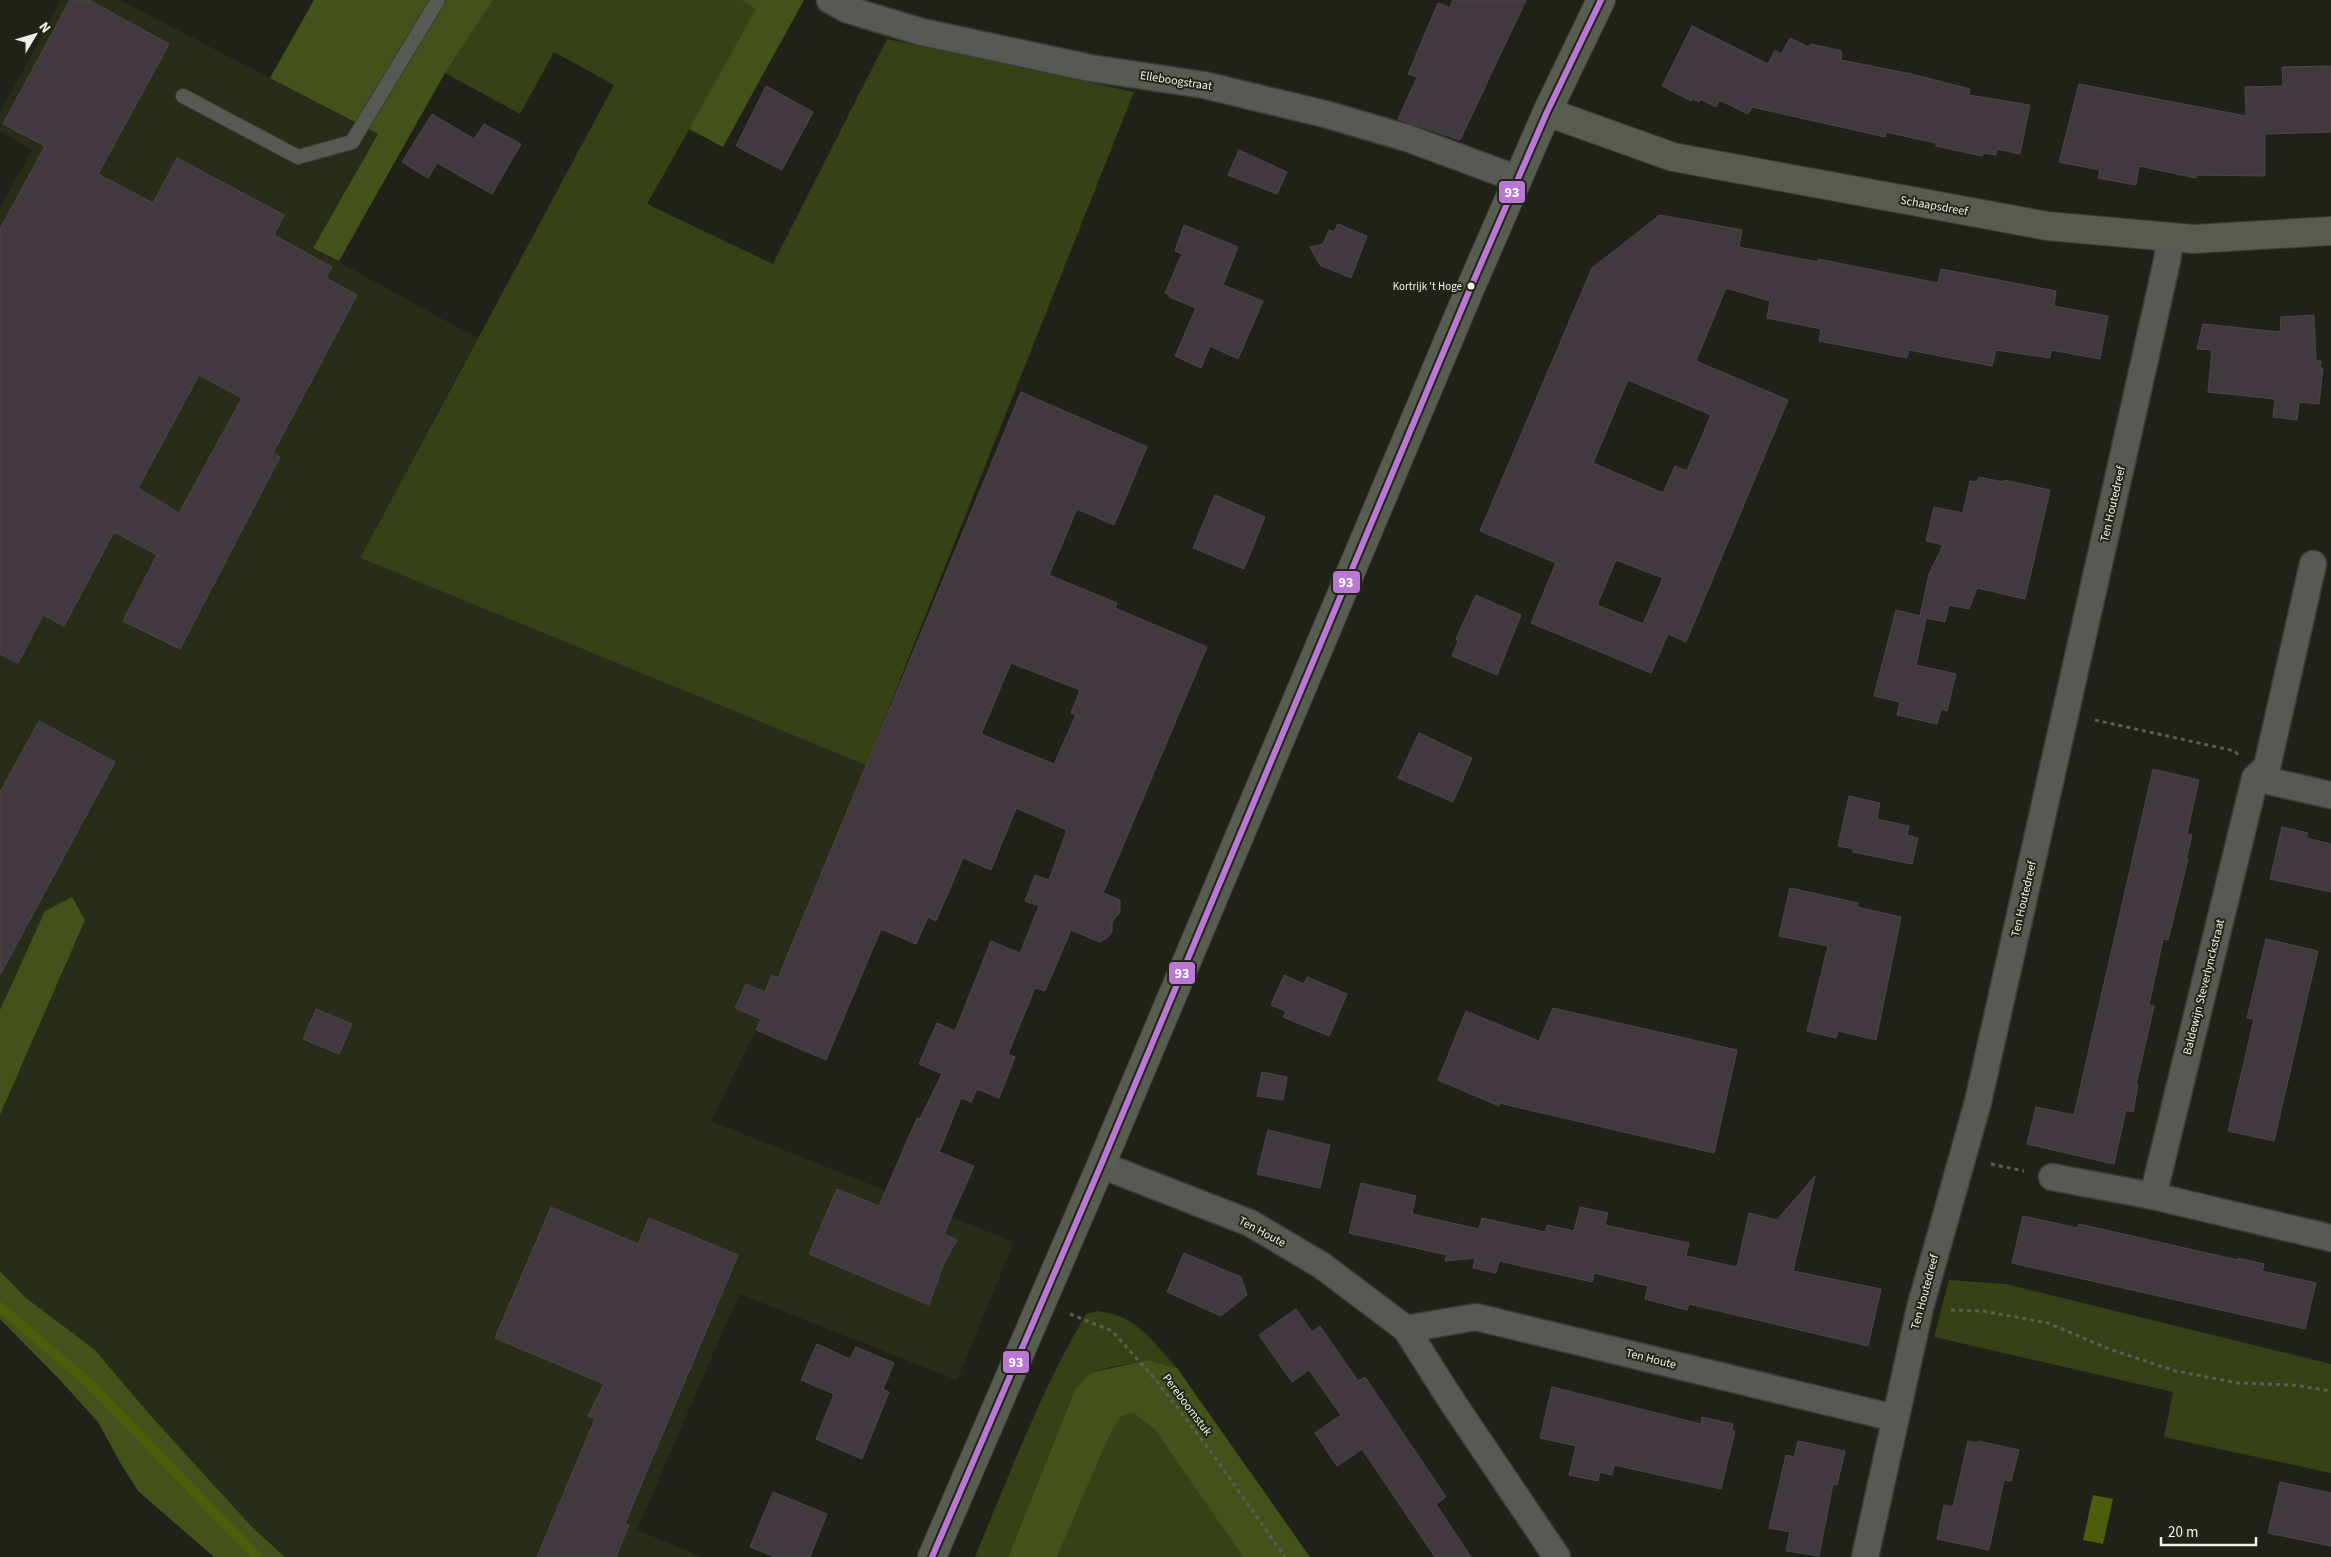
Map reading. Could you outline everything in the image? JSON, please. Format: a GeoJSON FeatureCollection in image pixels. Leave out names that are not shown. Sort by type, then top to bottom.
{"type":"FeatureCollection","features":[{"type":"Feature","properties":{"kind":"main road"},"geometry":{"type":"LineString","coordinates":[[932,1557],[1101,1165],[1518,179],[1547,112],[1601,0]]}},
{"type":"Feature","properties":{"kind":"street","name":"Elleboogstraat"},"geometry":{"type":"LineString","coordinates":[[830,0],[846,9],[922,32],[1090,68],[1204,84],[1325,114],[1407,138],[1518,179]]}},
{"type":"Feature","properties":{"kind":"street","name":"Schaapsdreef"},"geometry":{"type":"LineString","coordinates":[[1547,112],[1673,158],[2047,226],[2192,239],[2331,231]]}},
{"type":"Feature","properties":{"kind":"street","name":"Ten Houtedreef"},"geometry":{"type":"LineString","coordinates":[[1865,1557],[1920,1308],[1978,1102],[2167,261],[2170,238]]}},
{"type":"Feature","properties":{"kind":"street","name":"Baldewijn Steverlynckstraat"},"geometry":{"type":"LineString","coordinates":[[2153,1196],[2255,778],[2267,767],[2313,564]]}},
{"type":"Feature","properties":{"kind":"street"},"geometry":{"type":"LineString","coordinates":[[2255,778],[2331,795]]}},
{"type":"Feature","properties":{"kind":"street","name":"Ten Houte"},"geometry":{"type":"LineString","coordinates":[[1101,1165],[1250,1223],[1321,1264],[1406,1329],[1451,1400],[1557,1557]]}},
{"type":"Feature","properties":{"kind":"street"},"geometry":{"type":"LineString","coordinates":[[2052,1177],[2153,1196],[2331,1238]]}},
{"type":"Feature","properties":{"kind":"street","name":"Ten Houte"},"geometry":{"type":"LineString","coordinates":[[1406,1329],[1476,1317],[1895,1418]]}},
{"type":"Feature","properties":{"kind":"lane"},"geometry":{"type":"LineString","coordinates":[[183,96],[298,157],[352,142],[438,0]]}},
{"type":"Feature","properties":{"kind":"path"},"geometry":{"type":"LineString","coordinates":[[2065,714],[2235,751],[2255,778]]}},
{"type":"Feature","properties":{"kind":"path"},"geometry":{"type":"LineString","coordinates":[[1962,1158],[2052,1177]]}},
{"type":"Feature","properties":{"kind":"path","name":"Pereboomstuk"},"geometry":{"type":"LineString","coordinates":[[1042,1303],[1112,1332],[1155,1378],[1209,1449],[1285,1557]]}},
{"type":"Feature","properties":{"kind":"path"},"geometry":{"type":"LineString","coordinates":[[1920,1308],[1983,1311],[2048,1323],[2109,1349],[2176,1370],[2238,1383],[2294,1385],[2331,1391]]}},
{"type":"Feature","properties":{"kind":"shaded area"},"geometry":{"type":"Polygon","coordinates":[[[61,0],[120,0],[378,134],[313,248],[477,338],[360,558],[866,765],[778,978],[772,976],[766,989],[771,994],[746,984],[735,1008],[761,1019],[711,1121],[1014,1242],[957,1380],[739,1294],[637,1530],[702,1557],[285,1557],[251,1526],[152,1417],[94,1349],[26,1298],[0,1271],[0,1115],[85,920],[45,911],[0,1010],[0,208],[32,150],[0,131],[0,113],[61,0]]]}},
{"type":"Feature","properties":{"kind":"shaded area"},"geometry":{"type":"Polygon","coordinates":[[[314,0],[493,0],[445,73],[339,261],[313,248],[378,134],[270,78],[314,0]]]}},
{"type":"Feature","properties":{"kind":"shaded area"},"geometry":{"type":"Polygon","coordinates":[[[493,0],[741,0],[757,9],[647,204],[773,264],[887,39],[1134,92],[866,765],[360,558],[614,85],[554,52],[520,114],[445,73],[493,0]]]}},
{"type":"Feature","properties":{"kind":"shaded area"},"geometry":{"type":"Polygon","coordinates":[[[741,0],[804,0],[723,147],[689,129],[756,9],[741,0]]]}},
{"type":"Feature","properties":{"kind":"shaded area"},"geometry":{"type":"Polygon","coordinates":[[[72,897],[85,920],[0,1115],[0,1010],[45,911],[72,897]]]}},
{"type":"Feature","properties":{"kind":"shaded area"},"geometry":{"type":"Polygon","coordinates":[[[0,1271],[26,1298],[94,1349],[152,1417],[251,1526],[285,1557],[214,1557],[138,1491],[98,1422],[0,1319],[0,1271]]]}},
{"type":"Feature","properties":{"kind":"shaded area"},"geometry":{"type":"Polygon","coordinates":[[[1949,1280],[2006,1284],[2331,1364],[2331,1473],[2164,1437],[2173,1392],[1934,1337],[1949,1280]]]}},
{"type":"Feature","properties":{"kind":"shaded area"},"geometry":{"type":"Polygon","coordinates":[[[1098,1311],[1124,1318],[1134,1324],[1151,1339],[1177,1368],[1147,1360],[1090,1373],[1075,1389],[1008,1557],[975,1557],[1026,1434],[1054,1373],[1086,1314],[1098,1311]]]}},
{"type":"Feature","properties":{"kind":"shaded area"},"geometry":{"type":"Polygon","coordinates":[[[1147,1360],[1177,1368],[1310,1557],[1243,1557],[1155,1430],[1134,1413],[1121,1416],[1108,1439],[1057,1557],[1008,1557],[1075,1389],[1090,1373],[1147,1360]]]}},
{"type":"Feature","properties":{"kind":"shaded area"},"geometry":{"type":"Polygon","coordinates":[[[1134,1413],[1155,1430],[1243,1557],[1057,1557],[1108,1439],[1121,1416],[1134,1413]]]}},
{"type":"Feature","properties":{"kind":"shaded area"},"geometry":{"type":"Polygon","coordinates":[[[2093,1495],[2113,1499],[2103,1544],[2083,1540],[2093,1495]]]}},
{"type":"Feature","properties":{"kind":"building"},"geometry":{"type":"Polygon","coordinates":[[[70,0],[89,0],[169,44],[98,174],[153,203],[177,158],[284,215],[274,235],[332,267],[326,278],[357,295],[273,453],[280,457],[180,649],[123,621],[157,555],[114,532],[64,626],[43,615],[18,663],[0,654],[0,229],[45,146],[3,124],[70,0]],[[199,375],[138,488],[179,513],[242,398],[199,375]]]}},
{"type":"Feature","properties":{"kind":"building"},"geometry":{"type":"Polygon","coordinates":[[[1453,0],[1526,0],[1460,140],[1398,119],[1417,77],[1408,74],[1438,3],[1450,8],[1453,0]]]}},
{"type":"Feature","properties":{"kind":"building"},"geometry":{"type":"Polygon","coordinates":[[[1692,26],[1768,64],[1775,50],[1781,54],[1790,38],[1809,47],[1811,44],[1842,51],[1841,60],[1911,74],[1970,89],[1969,95],[2030,105],[2020,154],[1997,149],[1996,155],[1983,153],[1982,156],[1886,132],[1885,137],[1752,107],[1748,114],[1719,100],[1716,107],[1700,99],[1699,102],[1692,99],[1691,101],[1662,86],[1692,26]]]}},
{"type":"Feature","properties":{"kind":"building"},"geometry":{"type":"Polygon","coordinates":[[[2331,66],[2331,132],[2265,134],[2265,176],[2197,175],[2196,178],[2139,166],[2136,185],[2098,178],[2100,170],[2059,162],[2079,84],[2246,116],[2245,87],[2283,86],[2282,67],[2331,66]]]}},
{"type":"Feature","properties":{"kind":"building"},"geometry":{"type":"Polygon","coordinates":[[[766,86],[813,112],[782,170],[736,146],[766,86]]]}},
{"type":"Feature","properties":{"kind":"building"},"geometry":{"type":"Polygon","coordinates":[[[432,114],[474,139],[484,124],[521,144],[492,194],[437,163],[428,178],[402,162],[432,114]]]}},
{"type":"Feature","properties":{"kind":"building"},"geometry":{"type":"Polygon","coordinates":[[[1239,150],[1287,172],[1277,194],[1228,175],[1239,150]]]}},
{"type":"Feature","properties":{"kind":"building"},"geometry":{"type":"Polygon","coordinates":[[[1660,215],[1742,230],[1739,247],[1818,262],[1818,259],[1938,283],[1941,269],[2056,291],[2054,306],[2108,316],[2100,359],[2051,350],[2050,358],[1996,350],[1992,366],[1909,350],[1907,358],[1819,341],[1821,329],[1767,318],[1770,301],[1726,288],[1696,361],[1788,400],[1686,642],[1668,634],[1651,673],[1531,623],[1556,563],[1480,531],[1592,268],[1660,215]],[[1628,380],[1593,463],[1663,493],[1675,466],[1687,471],[1711,415],[1628,380]],[[1616,560],[1597,605],[1643,624],[1663,578],[1616,560]]]}},
{"type":"Feature","properties":{"kind":"building"},"geometry":{"type":"Polygon","coordinates":[[[1338,224],[1367,236],[1351,278],[1320,265],[1310,247],[1323,244],[1329,230],[1334,232],[1338,224]]]}},
{"type":"Feature","properties":{"kind":"building"},"geometry":{"type":"Polygon","coordinates":[[[1184,225],[1238,247],[1223,285],[1263,301],[1238,359],[1210,346],[1201,368],[1175,356],[1196,308],[1169,297],[1170,295],[1165,293],[1182,254],[1175,251],[1184,225]]]}},
{"type":"Feature","properties":{"kind":"building"},"geometry":{"type":"Polygon","coordinates":[[[2314,315],[2316,360],[2321,361],[2320,368],[2323,368],[2319,404],[2299,402],[2297,420],[2273,417],[2275,399],[2208,392],[2212,350],[2197,349],[2203,324],[2280,332],[2281,317],[2314,315]]]}},
{"type":"Feature","properties":{"kind":"building"},"geometry":{"type":"Polygon","coordinates":[[[1021,392],[1147,447],[1114,525],[1077,509],[1049,575],[1117,603],[1115,608],[1207,647],[1103,893],[1120,900],[1120,912],[1112,922],[1112,932],[1100,942],[1071,930],[1045,991],[1035,988],[1008,1054],[1015,1057],[999,1098],[977,1089],[971,1102],[961,1098],[939,1152],[974,1166],[944,1234],[957,1240],[943,1265],[929,1305],[809,1254],[837,1189],[879,1206],[917,1118],[920,1119],[942,1074],[919,1064],[937,1023],[955,1031],[991,941],[1020,953],[1039,906],[1025,901],[1035,875],[1049,880],[1067,830],[1016,808],[991,870],[963,858],[936,921],[928,917],[916,944],[881,929],[826,1060],[756,1030],[761,1019],[735,1008],[746,984],[765,992],[772,975],[778,978],[1021,392]],[[1011,663],[981,734],[1054,764],[1076,715],[1071,713],[1080,690],[1011,663]]]}},
{"type":"Feature","properties":{"kind":"building"},"geometry":{"type":"Polygon","coordinates":[[[1979,477],[2003,482],[2004,480],[2050,490],[2025,599],[1977,588],[1969,609],[1949,605],[1945,622],[1926,618],[1916,665],[1956,674],[1947,711],[1941,709],[1937,724],[1897,715],[1900,702],[1874,696],[1896,610],[1920,616],[1929,574],[1943,545],[1926,541],[1934,507],[1963,513],[1970,481],[1977,482],[1979,477]]]}},
{"type":"Feature","properties":{"kind":"building"},"geometry":{"type":"Polygon","coordinates":[[[1215,495],[1265,517],[1244,569],[1193,548],[1215,495]]]}},
{"type":"Feature","properties":{"kind":"building"},"geometry":{"type":"Polygon","coordinates":[[[1476,595],[1521,615],[1497,675],[1452,656],[1458,641],[1456,639],[1476,595]]]}},
{"type":"Feature","properties":{"kind":"building"},"geometry":{"type":"Polygon","coordinates":[[[39,721],[115,762],[0,975],[0,792],[39,721]]]}},
{"type":"Feature","properties":{"kind":"building"},"geometry":{"type":"Polygon","coordinates":[[[1419,733],[1472,758],[1453,802],[1398,778],[1419,733]]]}},
{"type":"Feature","properties":{"kind":"building"},"geometry":{"type":"Polygon","coordinates":[[[2153,769],[2199,780],[2187,834],[2192,835],[2186,859],[2188,859],[2168,940],[2163,939],[2149,1005],[2154,1006],[2136,1085],[2138,1085],[2133,1112],[2126,1110],[2114,1164],[2027,1144],[2036,1107],[2074,1115],[2153,769]]]}},
{"type":"Feature","properties":{"kind":"building"},"geometry":{"type":"Polygon","coordinates":[[[1849,796],[1880,803],[1877,819],[1909,826],[1907,835],[1918,838],[1912,864],[1853,852],[1853,849],[1838,846],[1849,796]]]}},
{"type":"Feature","properties":{"kind":"building"},"geometry":{"type":"Polygon","coordinates":[[[2282,827],[2308,833],[2306,838],[2331,844],[2331,892],[2270,879],[2282,827]]]}},
{"type":"Feature","properties":{"kind":"building"},"geometry":{"type":"Polygon","coordinates":[[[1790,888],[1858,903],[1857,907],[1901,917],[1876,1040],[1838,1031],[1836,1038],[1807,1031],[1828,946],[1779,936],[1790,888]]]}},
{"type":"Feature","properties":{"kind":"building"},"geometry":{"type":"Polygon","coordinates":[[[2266,939],[2318,951],[2274,1141],[2228,1131],[2254,1019],[2247,1018],[2266,939]]]}},
{"type":"Feature","properties":{"kind":"building"},"geometry":{"type":"Polygon","coordinates":[[[1284,975],[1304,984],[1307,977],[1347,994],[1329,1036],[1283,1017],[1286,1011],[1271,1005],[1284,975]]]}},
{"type":"Feature","properties":{"kind":"building"},"geometry":{"type":"Polygon","coordinates":[[[1553,1008],[1737,1050],[1714,1153],[1499,1103],[1499,1106],[1438,1080],[1466,1011],[1539,1041],[1553,1008]]]}},
{"type":"Feature","properties":{"kind":"building"},"geometry":{"type":"Polygon","coordinates":[[[316,1009],[352,1024],[339,1054],[303,1039],[316,1009]]]}},
{"type":"Feature","properties":{"kind":"building"},"geometry":{"type":"Polygon","coordinates":[[[1262,1072],[1287,1077],[1283,1100],[1257,1096],[1262,1072]]]}},
{"type":"Feature","properties":{"kind":"building"},"geometry":{"type":"Polygon","coordinates":[[[1268,1130],[1330,1145],[1320,1188],[1257,1174],[1268,1130]]]}},
{"type":"Feature","properties":{"kind":"building"},"geometry":{"type":"Polygon","coordinates":[[[1815,1176],[1793,1271],[1881,1289],[1868,1346],[1689,1304],[1687,1310],[1645,1299],[1648,1286],[1594,1273],[1592,1282],[1499,1261],[1496,1273],[1473,1268],[1475,1258],[1445,1261],[1447,1255],[1349,1233],[1361,1183],[1416,1196],[1412,1214],[1479,1229],[1482,1218],[1545,1232],[1547,1225],[1574,1231],[1580,1207],[1608,1213],[1605,1225],[1689,1243],[1686,1256],[1737,1267],[1749,1213],[1777,1220],[1815,1176]]]}},
{"type":"Feature","properties":{"kind":"building"},"geometry":{"type":"Polygon","coordinates":[[[551,1207],[638,1244],[649,1218],[738,1255],[625,1523],[629,1525],[616,1557],[537,1557],[595,1419],[588,1416],[604,1384],[495,1338],[551,1207]]]}},
{"type":"Feature","properties":{"kind":"building"},"geometry":{"type":"Polygon","coordinates":[[[2023,1216],[2078,1228],[2079,1224],[2238,1260],[2238,1258],[2264,1264],[2262,1271],[2316,1283],[2305,1329],[2012,1263],[2023,1216]]]}},
{"type":"Feature","properties":{"kind":"building"},"geometry":{"type":"Polygon","coordinates":[[[1184,1253],[1241,1277],[1247,1295],[1221,1316],[1167,1292],[1184,1253]]]}},
{"type":"Feature","properties":{"kind":"building"},"geometry":{"type":"Polygon","coordinates":[[[1296,1309],[1312,1332],[1320,1326],[1358,1381],[1365,1377],[1446,1497],[1436,1504],[1471,1557],[1435,1557],[1362,1449],[1337,1466],[1315,1433],[1341,1415],[1309,1370],[1292,1382],[1259,1335],[1296,1309]]]}},
{"type":"Feature","properties":{"kind":"building"},"geometry":{"type":"Polygon","coordinates":[[[817,1344],[850,1359],[856,1347],[894,1363],[883,1389],[889,1392],[862,1459],[816,1439],[834,1394],[801,1380],[817,1344]]]}},
{"type":"Feature","properties":{"kind":"building"},"geometry":{"type":"Polygon","coordinates":[[[1552,1387],[1701,1424],[1702,1417],[1733,1424],[1732,1430],[1735,1431],[1721,1489],[1614,1465],[1612,1475],[1600,1472],[1598,1481],[1569,1475],[1576,1446],[1540,1438],[1552,1387]]]}},
{"type":"Feature","properties":{"kind":"building"},"geometry":{"type":"Polygon","coordinates":[[[1798,1441],[1845,1451],[1837,1485],[1833,1484],[1819,1556],[1786,1551],[1790,1532],[1769,1528],[1786,1455],[1794,1457],[1798,1441]]]}},
{"type":"Feature","properties":{"kind":"building"},"geometry":{"type":"Polygon","coordinates":[[[1968,1441],[1978,1443],[1978,1441],[2019,1450],[2011,1481],[2004,1480],[1989,1550],[1937,1539],[1944,1505],[1953,1507],[1968,1441]]]}},
{"type":"Feature","properties":{"kind":"building"},"geometry":{"type":"Polygon","coordinates":[[[2280,1482],[2331,1493],[2331,1546],[2268,1533],[2280,1482]]]}},
{"type":"Feature","properties":{"kind":"building"},"geometry":{"type":"Polygon","coordinates":[[[773,1492],[827,1514],[810,1557],[775,1557],[750,1547],[773,1492]]]}},
{"type":"Feature","properties":{"kind":"waterway"},"geometry":{"type":"LineString","coordinates":[[0,1307],[93,1387],[257,1557]]}},
{"type":"Feature","properties":{"kind":"transit line","name":"93"},"geometry":{"type":"LineString","coordinates":[[932,1557],[1101,1165],[1470,289],[1547,112],[1601,0]]}},
{"type":"Feature","properties":{"kind":"place","name":"Kortrijk 't Hoge"},"geometry":{"type":"Point","coordinates":[1471,286]}}]}
